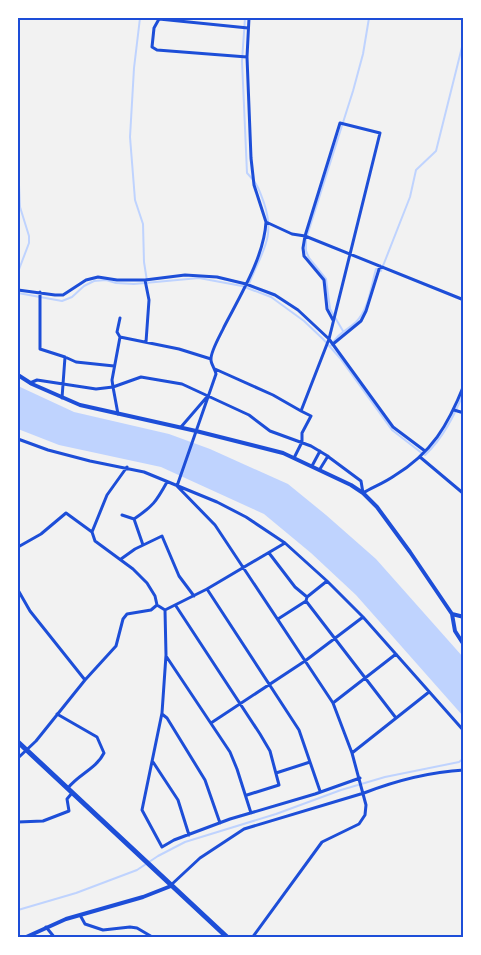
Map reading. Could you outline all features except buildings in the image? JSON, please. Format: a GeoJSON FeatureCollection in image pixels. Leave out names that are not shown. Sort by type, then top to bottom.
{"type":"FeatureCollection","features":[{"type":"Feature","properties":{"kind":"main road"},"geometry":{"type":"LineString","coordinates":[[18,742],[228,938]]}},
{"type":"Feature","properties":{"kind":"street"},"geometry":{"type":"LineString","coordinates":[[178,484],[216,374],[211,360],[216,344],[246,284],[260,250],[266,222],[254,185],[247,57],[249,18]]}},
{"type":"Feature","properties":{"kind":"street"},"geometry":{"type":"LineString","coordinates":[[247,57],[156,50],[152,47],[154,28],[159,19],[248,28]]}},
{"type":"Feature","properties":{"kind":"street"},"geometry":{"type":"LineString","coordinates":[[301,411],[329,339],[380,133],[340,123],[303,248],[304,256],[324,280],[327,309],[333,320]]}},
{"type":"Feature","properties":{"kind":"street"},"geometry":{"type":"LineString","coordinates":[[266,222],[292,234],[305,236],[464,300]]}},
{"type":"Feature","properties":{"kind":"street"},"geometry":{"type":"LineString","coordinates":[[333,344],[361,321],[380,266]]}},
{"type":"Feature","properties":{"kind":"street"},"geometry":{"type":"LineString","coordinates":[[18,290],[63,295],[86,280],[98,277],[117,280],[145,280],[184,275],[217,277],[246,284],[275,295],[298,310],[329,339],[393,427],[425,452]]}},
{"type":"Feature","properties":{"kind":"street"},"geometry":{"type":"LineString","coordinates":[[145,280],[149,300],[146,342]]}},
{"type":"Feature","properties":{"kind":"street"},"geometry":{"type":"LineString","coordinates":[[40,292],[40,349],[76,362],[114,366]]}},
{"type":"Feature","properties":{"kind":"street"},"geometry":{"type":"LineString","coordinates":[[118,414],[112,380],[120,337],[117,332],[120,318]]}},
{"type":"Feature","properties":{"kind":"street"},"geometry":{"type":"LineString","coordinates":[[120,337],[179,349],[211,360]]}},
{"type":"Feature","properties":{"kind":"street"},"geometry":{"type":"LineString","coordinates":[[62,398],[64,358]]}},
{"type":"Feature","properties":{"kind":"street"},"geometry":{"type":"LineString","coordinates":[[215,369],[273,395],[311,416],[302,433],[302,442],[294,458]]}},
{"type":"Feature","properties":{"kind":"street"},"geometry":{"type":"LineString","coordinates":[[18,375],[30,383],[80,405],[196,430],[284,453],[351,485],[363,493],[377,507],[452,614],[455,631],[464,645]]}},
{"type":"Feature","properties":{"kind":"street"},"geometry":{"type":"LineString","coordinates":[[30,383],[37,380],[96,388],[113,387],[141,377],[182,384],[249,415],[270,431],[302,442],[320,451],[361,481],[363,493]]}},
{"type":"Feature","properties":{"kind":"street"},"geometry":{"type":"LineString","coordinates":[[363,493],[394,477],[425,452],[446,426],[464,385]]}},
{"type":"Feature","properties":{"kind":"street"},"geometry":{"type":"LineString","coordinates":[[181,427],[208,396]]}},
{"type":"Feature","properties":{"kind":"street"},"geometry":{"type":"LineString","coordinates":[[454,410],[464,413]]}},
{"type":"Feature","properties":{"kind":"street"},"geometry":{"type":"LineString","coordinates":[[18,439],[48,450],[144,472],[167,482],[178,484],[246,517],[285,544],[327,581],[363,617],[464,731]]}},
{"type":"Feature","properties":{"kind":"street"},"geometry":{"type":"LineString","coordinates":[[312,466],[320,451]]}},
{"type":"Feature","properties":{"kind":"street"},"geometry":{"type":"LineString","coordinates":[[320,469],[328,456]]}},
{"type":"Feature","properties":{"kind":"street"},"geometry":{"type":"LineString","coordinates":[[420,457],[463,492]]}},
{"type":"Feature","properties":{"kind":"street"},"geometry":{"type":"LineString","coordinates":[[92,532],[107,495],[127,467]]}},
{"type":"Feature","properties":{"kind":"street"},"geometry":{"type":"LineString","coordinates":[[122,516],[134,519],[151,507],[157,501],[167,482]]}},
{"type":"Feature","properties":{"kind":"street"},"geometry":{"type":"LineString","coordinates":[[178,484],[215,525],[333,703],[352,753],[366,805],[365,815],[358,824],[322,842],[252,938]]}},
{"type":"Feature","properties":{"kind":"street"},"geometry":{"type":"LineString","coordinates":[[18,547],[41,534],[66,513],[92,532],[95,540],[121,559],[147,584],[155,596],[157,605],[165,610]]}},
{"type":"Feature","properties":{"kind":"street"},"geometry":{"type":"LineString","coordinates":[[134,519],[143,545]]}},
{"type":"Feature","properties":{"kind":"street"},"geometry":{"type":"LineString","coordinates":[[121,559],[162,536],[179,576],[194,596]]}},
{"type":"Feature","properties":{"kind":"street"},"geometry":{"type":"LineString","coordinates":[[165,610],[207,590],[285,544]]}},
{"type":"Feature","properties":{"kind":"street"},"geometry":{"type":"LineString","coordinates":[[269,553],[396,718]]}},
{"type":"Feature","properties":{"kind":"street"},"geometry":{"type":"LineString","coordinates":[[278,619],[327,581]]}},
{"type":"Feature","properties":{"kind":"street"},"geometry":{"type":"LineString","coordinates":[[18,590],[30,611],[85,680]]}},
{"type":"Feature","properties":{"kind":"street"},"geometry":{"type":"LineString","coordinates":[[207,590],[299,730],[320,791]]}},
{"type":"Feature","properties":{"kind":"street"},"geometry":{"type":"LineString","coordinates":[[18,758],[36,741],[85,680],[116,646],[122,619],[127,614],[151,610],[157,605]]}},
{"type":"Feature","properties":{"kind":"street"},"geometry":{"type":"LineString","coordinates":[[176,606],[266,745],[280,785],[247,795]]}},
{"type":"Feature","properties":{"kind":"street"},"geometry":{"type":"LineString","coordinates":[[165,610],[166,655],[162,713],[142,810],[162,847],[174,840],[251,812],[315,794],[360,778]]}},
{"type":"Feature","properties":{"kind":"street"},"geometry":{"type":"LineString","coordinates":[[452,614],[464,617]]}},
{"type":"Feature","properties":{"kind":"street"},"geometry":{"type":"LineString","coordinates":[[211,723],[306,661],[363,617]]}},
{"type":"Feature","properties":{"kind":"street"},"geometry":{"type":"LineString","coordinates":[[333,703],[396,654]]}},
{"type":"Feature","properties":{"kind":"street"},"geometry":{"type":"LineString","coordinates":[[166,655],[230,752],[247,795],[251,812]]}},
{"type":"Feature","properties":{"kind":"street"},"geometry":{"type":"LineString","coordinates":[[352,753],[429,692]]}},
{"type":"Feature","properties":{"kind":"street"},"geometry":{"type":"LineString","coordinates":[[162,713],[198,766],[205,780],[220,824]]}},
{"type":"Feature","properties":{"kind":"street"},"geometry":{"type":"LineString","coordinates":[[57,714],[96,737],[104,753],[99,762],[73,781],[67,788]]}},
{"type":"Feature","properties":{"kind":"street"},"geometry":{"type":"LineString","coordinates":[[153,762],[178,800],[189,835]]}},
{"type":"Feature","properties":{"kind":"street"},"geometry":{"type":"LineString","coordinates":[[276,773],[310,762]]}},
{"type":"Feature","properties":{"kind":"street"},"geometry":{"type":"LineString","coordinates":[[24,938],[46,927],[143,897],[171,886],[200,858],[244,829],[380,787],[440,772],[464,770]]}},
{"type":"Feature","properties":{"kind":"street"},"geometry":{"type":"LineString","coordinates":[[18,822],[43,821],[69,811],[68,799],[72,793]]}},
{"type":"Feature","properties":{"kind":"street"},"geometry":{"type":"LineString","coordinates":[[80,915],[85,924],[103,930],[130,927],[136,928],[154,938]]}},
{"type":"Feature","properties":{"kind":"street"},"geometry":{"type":"LineString","coordinates":[[46,927],[56,938]]}},
{"type":"Feature","properties":{"kind":"water"},"geometry":{"type":"Polygon","coordinates":[[[18,386],[74,412],[169,434],[210,449],[288,484],[376,559],[463,657],[463,716],[356,595],[311,553],[264,514],[161,467],[59,445],[18,429],[18,386]]]}},
{"type":"Feature","properties":{"kind":"waterway"},"geometry":{"type":"LineString","coordinates":[[140,18],[134,68],[130,137],[135,200],[143,224],[144,262],[147,281]]}},
{"type":"Feature","properties":{"kind":"waterway"},"geometry":{"type":"LineString","coordinates":[[245,18],[242,61],[247,173],[261,194],[268,226],[266,245],[249,284]]}},
{"type":"Feature","properties":{"kind":"waterway"},"geometry":{"type":"LineString","coordinates":[[343,331],[330,309],[326,279],[309,258],[306,251],[306,239],[353,91],[363,54],[369,18]]}},
{"type":"Feature","properties":{"kind":"waterway"},"geometry":{"type":"LineString","coordinates":[[330,347],[339,335],[356,322],[364,311],[376,269],[381,271],[410,197],[416,170],[436,151],[464,39]]}},
{"type":"Feature","properties":{"kind":"waterway"},"geometry":{"type":"LineString","coordinates":[[18,163],[20,207],[29,236],[29,243],[18,272]]}},
{"type":"Feature","properties":{"kind":"waterway"},"geometry":{"type":"LineString","coordinates":[[18,293],[62,301],[72,297],[84,286],[94,281],[106,280],[116,283],[134,284],[199,278],[242,286],[271,297],[304,321],[323,339],[340,358],[392,430],[423,454]]}},
{"type":"Feature","properties":{"kind":"waterway"},"geometry":{"type":"LineString","coordinates":[[425,455],[447,426],[464,392]]}},
{"type":"Feature","properties":{"kind":"waterway"},"geometry":{"type":"LineString","coordinates":[[18,910],[76,893],[137,870],[158,856],[185,842],[276,814],[341,790],[385,777],[459,762],[464,758]]}}]}
